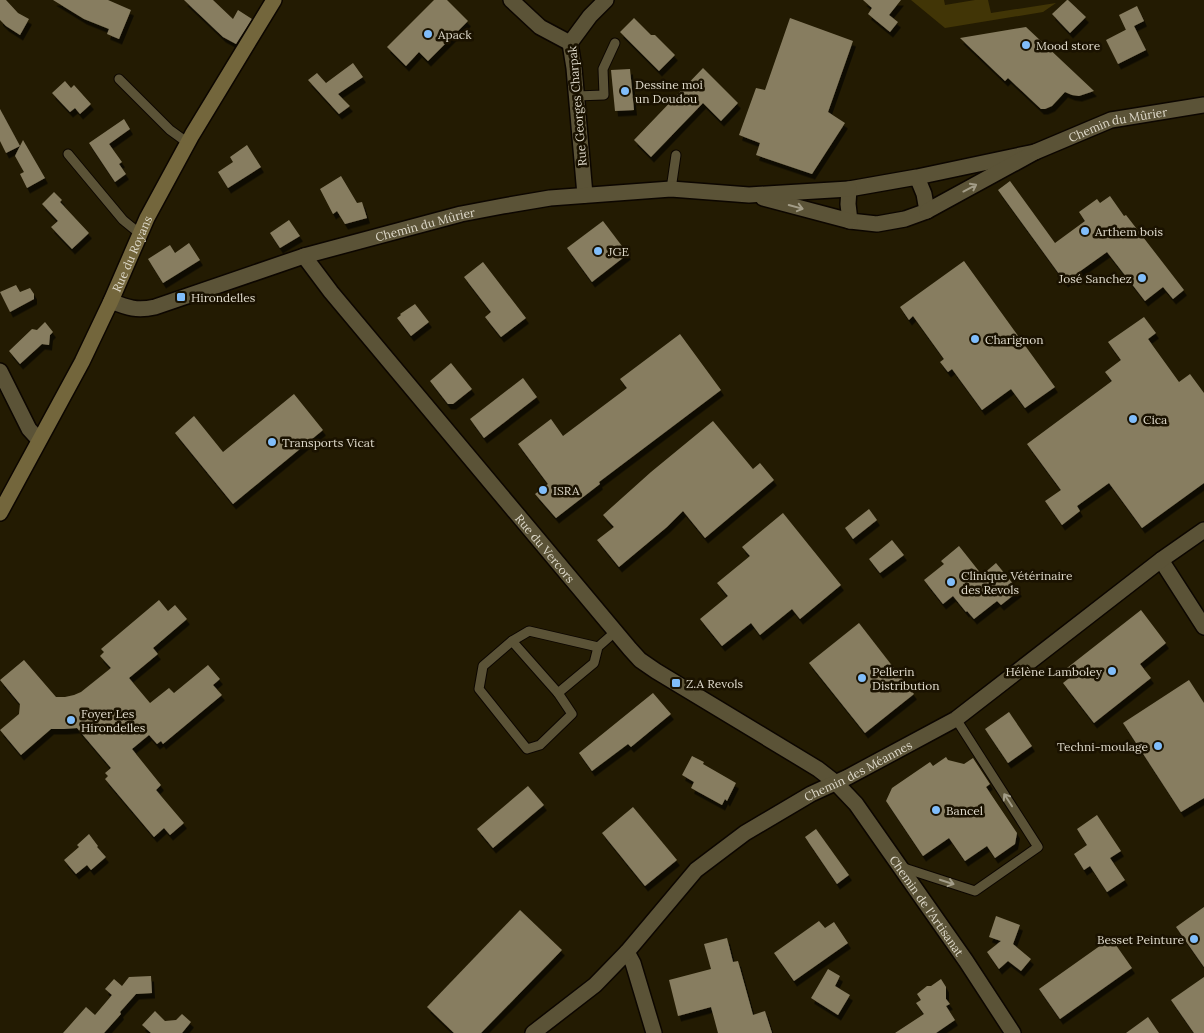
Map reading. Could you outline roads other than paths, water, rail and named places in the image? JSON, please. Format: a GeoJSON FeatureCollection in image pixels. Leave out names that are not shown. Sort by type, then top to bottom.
{"type":"FeatureCollection","features":[{"type":"Feature","properties":{"kind":"street","name":"Rue du Royans"},"geometry":{"type":"LineString","coordinates":[[0,513],[82,362],[141,232],[188,143],[274,0]]}},
{"type":"Feature","properties":{"kind":"street"},"geometry":{"type":"LineString","coordinates":[[511,0],[540,27],[570,43]]}},
{"type":"Feature","properties":{"kind":"street","name":"Rue Georges Charpak"},"geometry":{"type":"LineString","coordinates":[[585,195],[570,43],[590,16],[606,0]]}},
{"type":"Feature","properties":{"kind":"street","name":"Chemin du Mûrier"},"geometry":{"type":"LineString","coordinates":[[749,194],[850,221],[877,224],[905,219],[927,211],[1035,152],[1111,120],[1204,105]]}},
{"type":"Feature","properties":{"kind":"street","name":"Chemin du Mûrier"},"geometry":{"type":"LineString","coordinates":[[111,300],[131,308],[143,310],[304,256],[461,214],[550,198],[671,190],[749,194],[849,189],[1035,152]]}},
{"type":"Feature","properties":{"kind":"street"},"geometry":{"type":"LineString","coordinates":[[917,177],[924,194],[927,211]]}},
{"type":"Feature","properties":{"kind":"street"},"geometry":{"type":"LineString","coordinates":[[849,189],[850,221]]}},
{"type":"Feature","properties":{"kind":"street","name":"Rue du Vercors"},"geometry":{"type":"LineString","coordinates":[[304,256],[331,292],[640,660],[818,769],[836,782]]}},
{"type":"Feature","properties":{"kind":"street"},"geometry":{"type":"LineString","coordinates":[[0,371],[30,429],[39,440]]}},
{"type":"Feature","properties":{"kind":"street","name":"Chemin des Méannes"},"geometry":{"type":"LineString","coordinates":[[533,1033],[595,984],[627,952],[696,870],[745,833],[812,794],[956,719],[1161,560],[1204,530]]}},
{"type":"Feature","properties":{"kind":"street"},"geometry":{"type":"LineString","coordinates":[[1161,560],[1204,627]]}},
{"type":"Feature","properties":{"kind":"street","name":"Chemin de l'Artisanat"},"geometry":{"type":"LineString","coordinates":[[836,782],[856,804],[901,867],[1013,1033]]}},
{"type":"Feature","properties":{"kind":"street"},"geometry":{"type":"LineString","coordinates":[[627,952],[633,964],[654,1033]]}},
{"type":"Feature","properties":{"kind":"lane"},"geometry":{"type":"LineString","coordinates":[[576,96],[604,95],[603,69],[615,43]]}},
{"type":"Feature","properties":{"kind":"lane"},"geometry":{"type":"LineString","coordinates":[[119,79],[170,130],[188,143]]}},
{"type":"Feature","properties":{"kind":"lane"},"geometry":{"type":"LineString","coordinates":[[68,154],[123,220],[141,232]]}},
{"type":"Feature","properties":{"kind":"lane"},"geometry":{"type":"LineString","coordinates":[[671,190],[676,155]]}},
{"type":"Feature","properties":{"kind":"lane"},"geometry":{"type":"LineString","coordinates":[[512,640],[558,693],[572,714],[540,745],[527,749],[479,690],[483,666],[512,640],[529,631],[598,646]]}},
{"type":"Feature","properties":{"kind":"lane"},"geometry":{"type":"LineString","coordinates":[[558,693],[594,663],[598,646],[615,632]]}},
{"type":"Feature","properties":{"kind":"lane"},"geometry":{"type":"LineString","coordinates":[[901,867],[975,891],[1038,847],[956,719]]}},
{"type":"Feature","properties":{"kind":"place","name":"Apack"},"geometry":{"type":"Point","coordinates":[428,34]}},
{"type":"Feature","properties":{"kind":"place","name":"Mood store"},"geometry":{"type":"Point","coordinates":[1026,45]}},
{"type":"Feature","properties":{"kind":"place","name":"Dessine moi un Doudou"},"geometry":{"type":"Point","coordinates":[625,91]}},
{"type":"Feature","properties":{"kind":"place","name":"Arthem bois"},"geometry":{"type":"Point","coordinates":[1085,231]}},
{"type":"Feature","properties":{"kind":"place","name":"JGE"},"geometry":{"type":"Point","coordinates":[598,251]}},
{"type":"Feature","properties":{"kind":"place","name":"José Sanchez"},"geometry":{"type":"Point","coordinates":[1142,278]}},
{"type":"Feature","properties":{"kind":"place","name":"Hirondelles"},"geometry":{"type":"Point","coordinates":[181,297]}},
{"type":"Feature","properties":{"kind":"place","name":"Charignon"},"geometry":{"type":"Point","coordinates":[975,339]}},
{"type":"Feature","properties":{"kind":"place","name":"Cica"},"geometry":{"type":"Point","coordinates":[1133,419]}},
{"type":"Feature","properties":{"kind":"place","name":"Transports Vicat"},"geometry":{"type":"Point","coordinates":[272,442]}},
{"type":"Feature","properties":{"kind":"place","name":"ISRA"},"geometry":{"type":"Point","coordinates":[543,490]}},
{"type":"Feature","properties":{"kind":"place","name":"Clinique Vétérinaire des Revols"},"geometry":{"type":"Point","coordinates":[951,582]}},
{"type":"Feature","properties":{"kind":"place","name":"Hélène Lamboley"},"geometry":{"type":"Point","coordinates":[1112,671]}},
{"type":"Feature","properties":{"kind":"place","name":"Pellerin Distribution"},"geometry":{"type":"Point","coordinates":[862,678]}},
{"type":"Feature","properties":{"kind":"place","name":"Z.A Revols"},"geometry":{"type":"Point","coordinates":[676,683]}},
{"type":"Feature","properties":{"kind":"place","name":"Foyer Les Hirondelles"},"geometry":{"type":"Point","coordinates":[71,720]}},
{"type":"Feature","properties":{"kind":"place","name":"Techni-moulage"},"geometry":{"type":"Point","coordinates":[1158,746]}},
{"type":"Feature","properties":{"kind":"place","name":"Bancel"},"geometry":{"type":"Point","coordinates":[936,810]}},
{"type":"Feature","properties":{"kind":"place","name":"Besset Peinture"},"geometry":{"type":"Point","coordinates":[1194,939]}}]}
